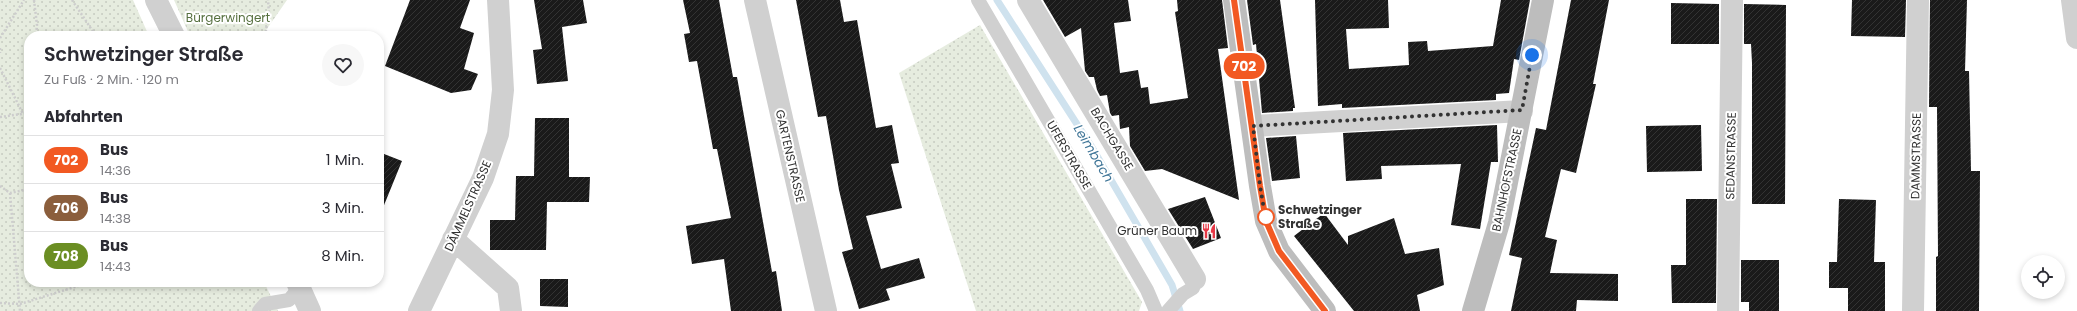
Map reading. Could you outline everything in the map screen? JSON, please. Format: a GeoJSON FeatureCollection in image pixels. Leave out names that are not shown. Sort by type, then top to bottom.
{"type":"FeatureCollection","features":[{"type":"Feature","properties":{"kind":"street"},"geometry":{"type":"LineString","coordinates":[[156,0],[172,31]]}},
{"type":"Feature","properties":{"kind":"street","name":"DÄMMELSTRASSE"},"geometry":{"type":"LineString","coordinates":[[419,311],[483,178],[498,134],[503,90],[498,0]]}},
{"type":"Feature","properties":{"kind":"street","name":"GARTENSTRASSE"},"geometry":{"type":"LineString","coordinates":[[755,0],[826,311]]}},
{"type":"Feature","properties":{"kind":"street","name":"BACHGASSE"},"geometry":{"type":"LineString","coordinates":[[1028,0],[1190,287]]}},
{"type":"Feature","properties":{"kind":"street"},"geometry":{"type":"LineString","coordinates":[[1234,0],[1266,221],[1279,251],[1325,311]]}},
{"type":"Feature","properties":{"kind":"street","name":"BAHNHOFSTRASSE"},"geometry":{"type":"LineString","coordinates":[[1473,311],[1499,223],[1543,0]]}},
{"type":"Feature","properties":{"kind":"street","name":"SEDANSTRASSE"},"geometry":{"type":"LineString","coordinates":[[1728,311],[1732,0]]}},
{"type":"Feature","properties":{"kind":"street","name":"DAMMSTRASSE"},"geometry":{"type":"LineString","coordinates":[[1913,311],[1918,0]]}},
{"type":"Feature","properties":{"kind":"street"},"geometry":{"type":"LineString","coordinates":[[2072,0],[2077,38]]}},
{"type":"Feature","properties":{"kind":"street"},"geometry":{"type":"LineString","coordinates":[[1253,126],[1522,110]]}},
{"type":"Feature","properties":{"kind":"street"},"geometry":{"type":"LineString","coordinates":[[453,239],[508,288],[511,311]]}},
{"type":"Feature","properties":{"kind":"street"},"geometry":{"type":"LineString","coordinates":[[299,287],[310,311]]}},
{"type":"Feature","properties":{"kind":"lane","name":"UFERSTRASSE"},"geometry":{"type":"LineString","coordinates":[[978,0],[1147,290],[1156,311]]}},
{"type":"Feature","properties":{"kind":"lane"},"geometry":{"type":"LineString","coordinates":[[259,311],[266,304],[288,300],[296,287]]}},
{"type":"Feature","properties":{"kind":"lane"},"geometry":{"type":"LineString","coordinates":[[1168,311],[1190,287]]}},
{"type":"Feature","properties":{"kind":"path"},"geometry":{"type":"LineString","coordinates":[[0,38],[24,0]]}},
{"type":"Feature","properties":{"kind":"path"},"geometry":{"type":"LineString","coordinates":[[34,0],[36,31]]}},
{"type":"Feature","properties":{"kind":"path"},"geometry":{"type":"LineString","coordinates":[[72,0],[93,31]]}},
{"type":"Feature","properties":{"kind":"path"},"geometry":{"type":"LineString","coordinates":[[266,31],[269,13],[268,0]]}},
{"type":"Feature","properties":{"kind":"path"},"geometry":{"type":"LineString","coordinates":[[0,48],[0,53]]}},
{"type":"Feature","properties":{"kind":"path"},"geometry":{"type":"LineString","coordinates":[[0,68],[23,114],[0,117]]}},
{"type":"Feature","properties":{"kind":"path"},"geometry":{"type":"LineString","coordinates":[[0,186],[10,193],[24,190]]}},
{"type":"Feature","properties":{"kind":"path"},"geometry":{"type":"LineString","coordinates":[[10,193],[20,311]]}},
{"type":"Feature","properties":{"kind":"path"},"geometry":{"type":"LineString","coordinates":[[0,303],[20,304],[75,287]]}},
{"type":"Feature","properties":{"kind":"green space"},"geometry":{"type":"Polygon","coordinates":[[[0,0],[133,0],[147,31],[24,31],[24,287],[266,287],[278,311],[0,311],[0,0]]]}},
{"type":"Feature","properties":{"kind":"green space","name":"Bürgerwingert"},"geometry":{"type":"Polygon","coordinates":[[[174,0],[287,0],[265,31],[188,31],[174,0]]]}},
{"type":"Feature","properties":{"kind":"green space"},"geometry":{"type":"Polygon","coordinates":[[[980,25],[1142,302],[1139,311],[976,311],[899,73],[980,25]]]}},
{"type":"Feature","properties":{"kind":"building"},"geometry":{"type":"Polygon","coordinates":[[[410,0],[470,0],[460,28],[474,33],[464,69],[478,74],[471,90],[451,93],[385,66],[410,0]]]}},
{"type":"Feature","properties":{"kind":"building"},"geometry":{"type":"Polygon","coordinates":[[[534,0],[583,0],[587,23],[562,27],[568,81],[537,84],[533,50],[542,49],[534,0]]]}},
{"type":"Feature","properties":{"kind":"building"},"geometry":{"type":"Polygon","coordinates":[[[683,0],[719,0],[733,77],[737,77],[772,272],[776,271],[782,311],[731,311],[724,259],[692,264],[686,226],[731,218],[717,149],[713,149],[697,61],[689,62],[684,34],[690,33],[683,0]]]}},
{"type":"Feature","properties":{"kind":"building"},"geometry":{"type":"Polygon","coordinates":[[[796,0],[840,0],[844,22],[857,20],[876,128],[892,125],[899,163],[891,164],[902,208],[866,216],[881,269],[919,258],[925,278],[886,289],[890,300],[859,309],[842,252],[853,249],[839,190],[826,116],[818,117],[796,0]]]}},
{"type":"Feature","properties":{"kind":"building"},"geometry":{"type":"Polygon","coordinates":[[[1043,0],[1128,0],[1131,21],[1114,23],[1120,73],[1138,70],[1141,88],[1148,87],[1150,104],[1188,98],[1175,12],[1178,11],[1177,0],[1222,0],[1228,48],[1218,49],[1239,200],[1162,169],[1145,171],[1130,146],[1129,127],[1120,129],[1119,115],[1112,116],[1110,113],[1107,95],[1100,96],[1094,77],[1089,77],[1085,71],[1081,28],[1065,37],[1043,0]]]}},
{"type":"Feature","properties":{"kind":"building"},"geometry":{"type":"Polygon","coordinates":[[[1247,0],[1280,0],[1295,108],[1293,108],[1293,111],[1262,113],[1256,44],[1253,45],[1247,0]]]}},
{"type":"Feature","properties":{"kind":"building"},"geometry":{"type":"Polygon","coordinates":[[[1315,0],[1388,0],[1389,28],[1346,29],[1349,69],[1409,65],[1408,42],[1427,41],[1428,51],[1493,46],[1501,0],[1530,0],[1519,60],[1514,59],[1509,93],[1496,94],[1496,100],[1342,108],[1342,104],[1318,106],[1315,0]]]}},
{"type":"Feature","properties":{"kind":"building"},"geometry":{"type":"Polygon","coordinates":[[[1571,0],[1609,0],[1593,84],[1596,84],[1576,173],[1561,169],[1545,237],[1557,240],[1550,273],[1618,274],[1618,301],[1577,300],[1576,311],[1511,311],[1522,258],[1509,255],[1536,128],[1546,130],[1571,0]]]}},
{"type":"Feature","properties":{"kind":"building"},"geometry":{"type":"Polygon","coordinates":[[[1852,0],[1906,0],[1905,37],[1851,36],[1852,0]]]}},
{"type":"Feature","properties":{"kind":"building"},"geometry":{"type":"Polygon","coordinates":[[[1930,0],[1967,0],[1965,71],[1969,71],[1971,171],[1980,171],[1979,311],[1936,311],[1936,257],[1938,256],[1937,107],[1929,107],[1930,0]]]}},
{"type":"Feature","properties":{"kind":"building"},"geometry":{"type":"Polygon","coordinates":[[[1671,3],[1719,4],[1719,44],[1671,44],[1671,3]]]}},
{"type":"Feature","properties":{"kind":"building"},"geometry":{"type":"Polygon","coordinates":[[[1744,4],[1786,5],[1785,204],[1752,204],[1752,63],[1751,44],[1744,44],[1744,4]]]}},
{"type":"Feature","properties":{"kind":"building"},"geometry":{"type":"Polygon","coordinates":[[[535,118],[569,118],[569,177],[590,177],[589,202],[547,202],[546,250],[490,250],[490,220],[515,220],[516,176],[534,176],[535,118]]]}},
{"type":"Feature","properties":{"kind":"building"},"geometry":{"type":"Polygon","coordinates":[[[1497,125],[1498,162],[1491,162],[1480,229],[1451,225],[1461,164],[1381,166],[1382,179],[1346,181],[1343,133],[1497,125]]]}},
{"type":"Feature","properties":{"kind":"building"},"geometry":{"type":"Polygon","coordinates":[[[1701,125],[1702,171],[1647,172],[1646,126],[1701,125]]]}},
{"type":"Feature","properties":{"kind":"building"},"geometry":{"type":"Polygon","coordinates":[[[1296,136],[1300,178],[1272,181],[1266,138],[1296,136]]]}},
{"type":"Feature","properties":{"kind":"building"},"geometry":{"type":"Polygon","coordinates":[[[384,154],[402,161],[384,205],[384,154]]]}},
{"type":"Feature","properties":{"kind":"building"},"geometry":{"type":"Polygon","coordinates":[[[1205,197],[1221,238],[1193,249],[1168,209],[1205,197]]]}},
{"type":"Feature","properties":{"kind":"building"},"geometry":{"type":"Polygon","coordinates":[[[1686,199],[1717,199],[1716,303],[1672,303],[1671,265],[1686,265],[1686,199]]]}},
{"type":"Feature","properties":{"kind":"building"},"geometry":{"type":"Polygon","coordinates":[[[1839,199],[1876,200],[1874,262],[1885,262],[1885,311],[1848,311],[1848,288],[1829,288],[1829,262],[1837,262],[1839,199]]]}},
{"type":"Feature","properties":{"kind":"building"},"geometry":{"type":"Polygon","coordinates":[[[1324,213],[1348,245],[1348,236],[1394,218],[1405,254],[1439,248],[1444,285],[1417,295],[1420,311],[1354,311],[1294,236],[1324,213]]]}},
{"type":"Feature","properties":{"kind":"building"},"geometry":{"type":"Polygon","coordinates":[[[1741,260],[1779,260],[1779,311],[1749,311],[1749,302],[1741,302],[1741,260]]]}},
{"type":"Feature","properties":{"kind":"building"},"geometry":{"type":"Polygon","coordinates":[[[540,279],[568,279],[568,307],[540,306],[540,279]]]}},
{"type":"Feature","properties":{"kind":"waterway","name":"Leimbach"},"geometry":{"type":"LineString","coordinates":[[997,0],[1093,149],[1172,285],[1180,311]]}},
{"type":"Feature","properties":{"kind":"bus line","name":"702"},"geometry":{"type":"LineString","coordinates":[[1234,0],[1266,221],[1279,251],[1325,311]]}},
{"type":"Feature","properties":{"kind":"place","name":"Schwetzinger Straße"},"geometry":{"type":"Point","coordinates":[1266,217]}},
{"type":"Feature","properties":{"kind":"place","name":"Grüner Baum"},"geometry":{"type":"Point","coordinates":[1209,231]}},
{"type":"Feature","properties":{"kind":"route"},"geometry":{"type":"LineString","coordinates":[[1266,217],[1266,221],[1253,126],[1522,110],[1532,55]]}}]}
